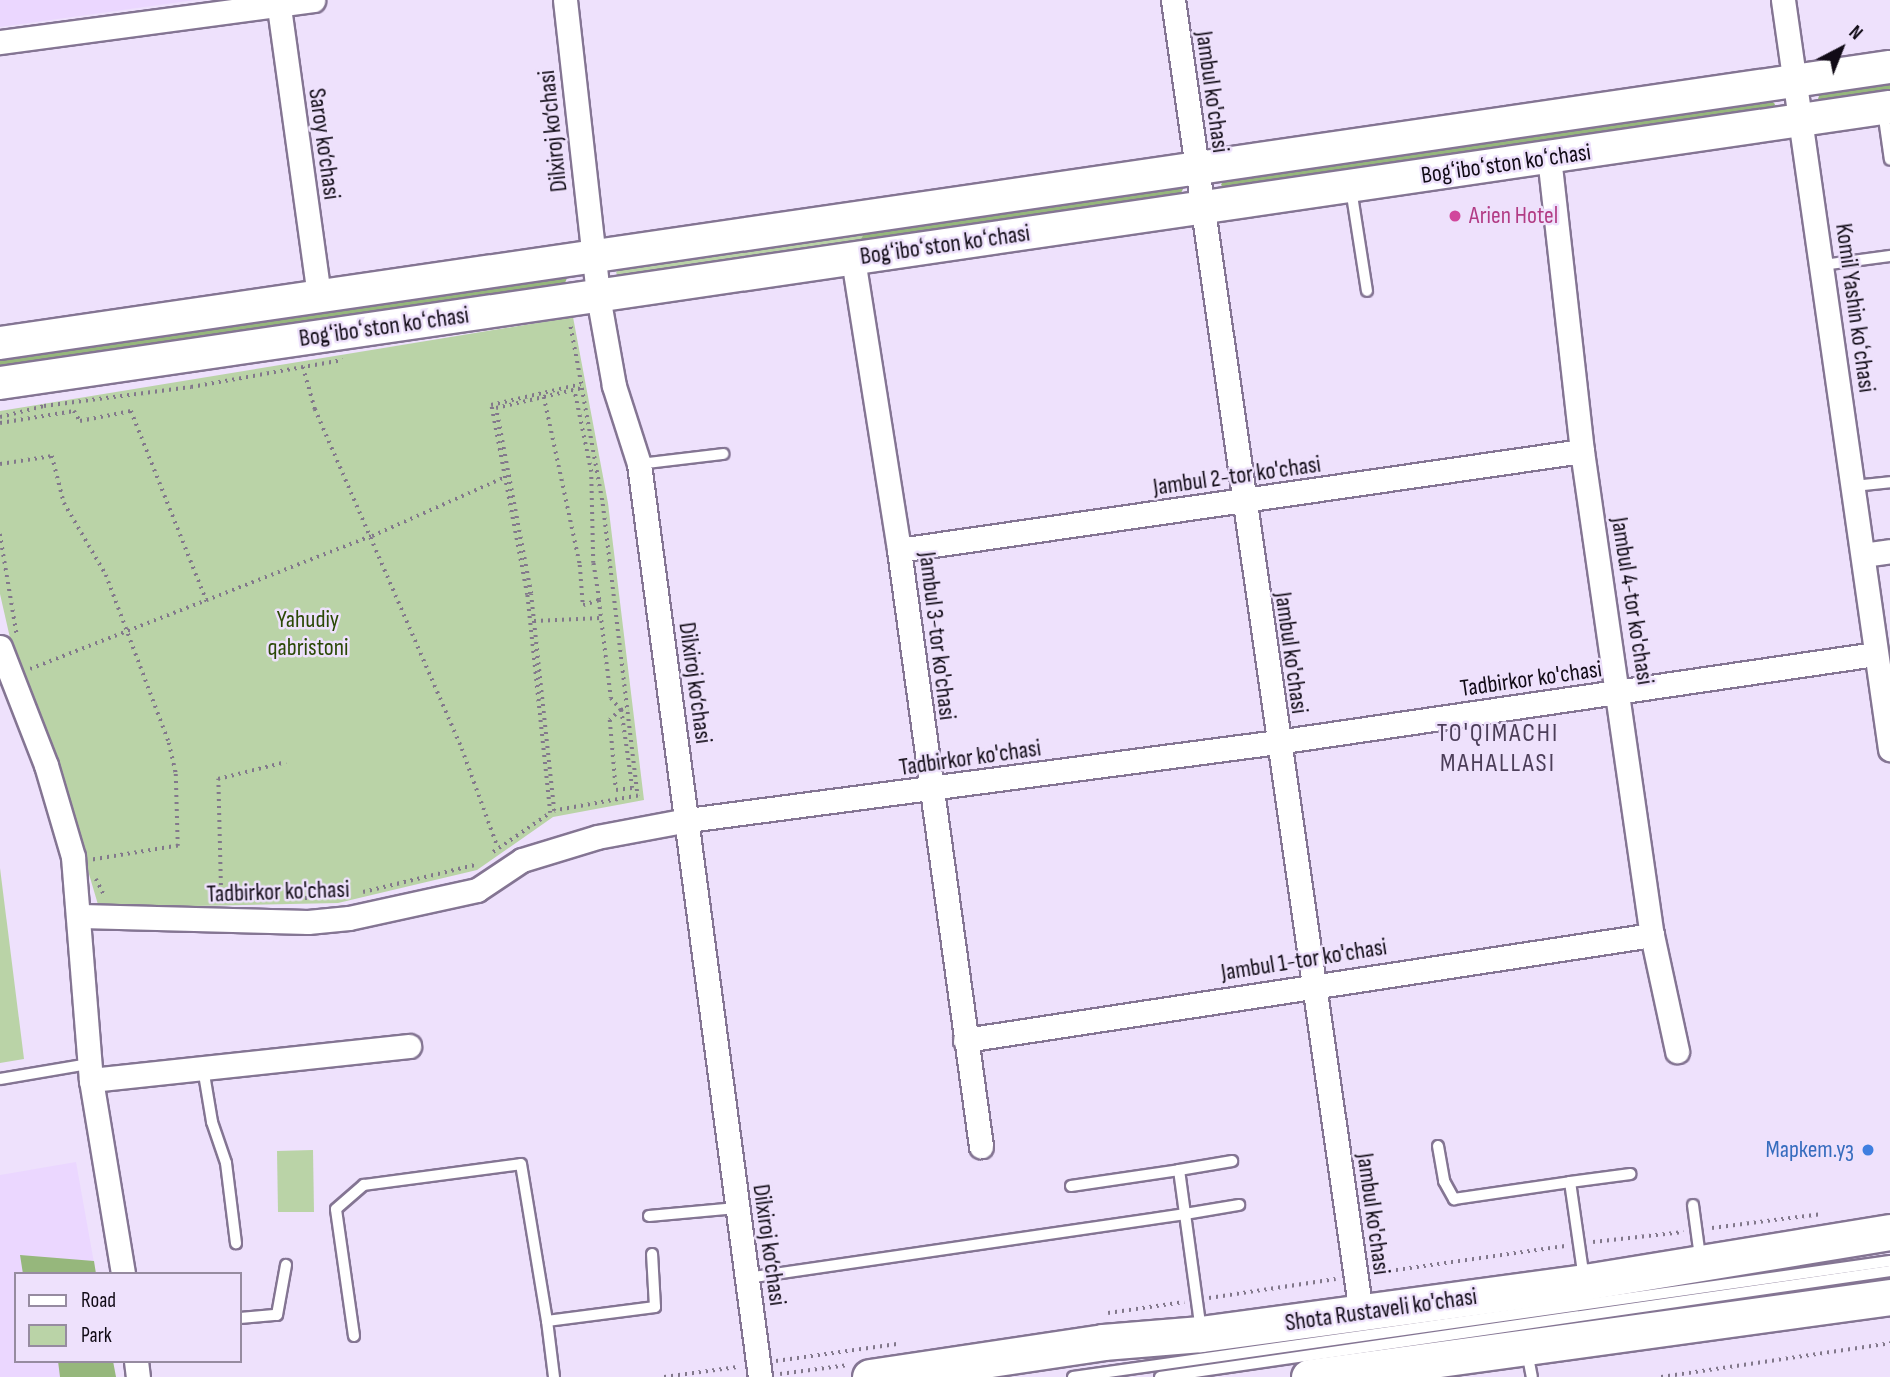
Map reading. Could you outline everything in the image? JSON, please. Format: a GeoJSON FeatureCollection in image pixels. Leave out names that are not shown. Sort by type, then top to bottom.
{"type":"FeatureCollection","features":[{"type":"Feature","properties":{"kind":"main road","name":"Shota Rustaveli ko'chasi"},"geometry":{"type":"LineString","coordinates":[[870,1377],[1103,1342],[1201,1334],[1585,1282],[1699,1246],[1890,1232]]}},
{"type":"Feature","properties":{"kind":"main road"},"geometry":{"type":"LineString","coordinates":[[1308,1377],[1529,1361],[1890,1297]]}},
{"type":"Feature","properties":{"kind":"street"},"geometry":{"type":"LineString","coordinates":[[0,42],[278,2],[313,0]]}},
{"type":"Feature","properties":{"kind":"street","name":"Dilxiroj ko‘chasi"},"geometry":{"type":"LineString","coordinates":[[565,0],[598,296],[614,386],[639,464],[759,1370]]}},
{"type":"Feature","properties":{"kind":"street","name":"Jambul ko'chasi"},"geometry":{"type":"LineString","coordinates":[[1173,0],[1277,742],[1361,1313]]}},
{"type":"Feature","properties":{"kind":"street","name":"Komil Yashin koʻchasi"},"geometry":{"type":"LineString","coordinates":[[1783,0],[1823,265],[1890,749]]}},
{"type":"Feature","properties":{"kind":"street","name":"Saroy ko‘chasi"},"geometry":{"type":"LineString","coordinates":[[278,2],[319,296]]}},
{"type":"Feature","properties":{"kind":"street","name":"Bogʻiboʻston koʻchasi"},"geometry":{"type":"LineString","coordinates":[[0,343],[1890,67]]}},
{"type":"Feature","properties":{"kind":"street","name":"Bogʻiboʻston koʻchasi"},"geometry":{"type":"LineString","coordinates":[[0,383],[1886,108]]}},
{"type":"Feature","properties":{"kind":"street","name":"Jambul 4-tor ko'chasi"},"geometry":{"type":"LineString","coordinates":[[1549,157],[1582,451],[1620,693],[1652,935],[1677,1051]]}},
{"type":"Feature","properties":{"kind":"street","name":"Jambul 3-tor ko'chasi"},"geometry":{"type":"LineString","coordinates":[[853,259],[899,550],[981,1146]]}},
{"type":"Feature","properties":{"kind":"street","name":"Jambul 2-tor ko'chasi"},"geometry":{"type":"LineString","coordinates":[[899,550],[1582,451]]}},
{"type":"Feature","properties":{"kind":"street"},"geometry":{"type":"LineString","coordinates":[[1863,555],[1890,551]]}},
{"type":"Feature","properties":{"kind":"street"},"geometry":{"type":"LineString","coordinates":[[9,646],[10,677],[65,825],[81,916],[90,1072],[123,1272]]}},
{"type":"Feature","properties":{"kind":"street","name":"Tadbirkor ko'chasi"},"geometry":{"type":"LineString","coordinates":[[81,916],[308,922],[387,912],[477,890],[522,860],[597,838],[688,820],[1277,742],[1875,654]]}},
{"type":"Feature","properties":{"kind":"street","name":"Jambul 1-tor ko'chasi"},"geometry":{"type":"LineString","coordinates":[[965,1040],[1652,935]]}},
{"type":"Feature","properties":{"kind":"street"},"geometry":{"type":"LineString","coordinates":[[90,1072],[203,1068],[409,1046]]}},
{"type":"Feature","properties":{"kind":"lane"},"geometry":{"type":"LineString","coordinates":[[1886,108],[1890,160]]}},
{"type":"Feature","properties":{"kind":"lane"},"geometry":{"type":"LineString","coordinates":[[1350,186],[1367,291]]}},
{"type":"Feature","properties":{"kind":"lane"},"geometry":{"type":"LineString","coordinates":[[1823,265],[1890,256]]}},
{"type":"Feature","properties":{"kind":"lane"},"geometry":{"type":"LineString","coordinates":[[639,464],[723,454]]}},
{"type":"Feature","properties":{"kind":"lane"},"geometry":{"type":"LineString","coordinates":[[1854,486],[1890,482]]}},
{"type":"Feature","properties":{"kind":"lane"},"geometry":{"type":"LineString","coordinates":[[203,1068],[212,1122],[226,1163],[236,1243]]}},
{"type":"Feature","properties":{"kind":"lane"},"geometry":{"type":"LineString","coordinates":[[0,1079],[90,1072]]}},
{"type":"Feature","properties":{"kind":"lane"},"geometry":{"type":"LineString","coordinates":[[1438,1146],[1444,1181],[1454,1199],[1630,1174]]}},
{"type":"Feature","properties":{"kind":"lane"},"geometry":{"type":"LineString","coordinates":[[1071,1186],[1232,1161]]}},
{"type":"Feature","properties":{"kind":"lane"},"geometry":{"type":"LineString","coordinates":[[354,1336],[336,1209],[364,1185],[521,1164],[554,1377]]}},
{"type":"Feature","properties":{"kind":"lane"},"geometry":{"type":"LineString","coordinates":[[1180,1170],[1201,1334]]}},
{"type":"Feature","properties":{"kind":"lane"},"geometry":{"type":"LineString","coordinates":[[1570,1182],[1585,1282]]}},
{"type":"Feature","properties":{"kind":"lane"},"geometry":{"type":"LineString","coordinates":[[747,1278],[1239,1205]]}},
{"type":"Feature","properties":{"kind":"lane"},"geometry":{"type":"LineString","coordinates":[[1693,1205],[1699,1246]]}},
{"type":"Feature","properties":{"kind":"lane"},"geometry":{"type":"LineString","coordinates":[[649,1216],[737,1208]]}},
{"type":"Feature","properties":{"kind":"lane"},"geometry":{"type":"LineString","coordinates":[[547,1321],[656,1307],[652,1254]]}},
{"type":"Feature","properties":{"kind":"lane"},"geometry":{"type":"LineString","coordinates":[[1073,1377],[1890,1261]]}},
{"type":"Feature","properties":{"kind":"lane"},"geometry":{"type":"LineString","coordinates":[[242,1318],[277,1315],[286,1265]]}},
{"type":"Feature","properties":{"kind":"lane"},"geometry":{"type":"LineString","coordinates":[[1160,1377],[1890,1271]]}},
{"type":"Feature","properties":{"kind":"path"},"geometry":{"type":"LineString","coordinates":[[490,854],[550,813],[527,595],[491,405],[581,384],[569,323],[558,324]]}},
{"type":"Feature","properties":{"kind":"path"},"geometry":{"type":"LineString","coordinates":[[0,417],[44,406],[356,358]]}},
{"type":"Feature","properties":{"kind":"path"},"geometry":{"type":"LineString","coordinates":[[303,367],[315,409],[462,749],[498,849]]}},
{"type":"Feature","properties":{"kind":"path"},"geometry":{"type":"LineString","coordinates":[[582,388],[603,504],[638,796],[554,811],[534,621],[496,408],[544,397],[582,388]]}},
{"type":"Feature","properties":{"kind":"path"},"geometry":{"type":"LineString","coordinates":[[575,390],[591,472],[591,528],[611,698],[621,710],[632,788],[615,790],[610,720],[621,710],[628,709]]}},
{"type":"Feature","properties":{"kind":"path"},"geometry":{"type":"LineString","coordinates":[[544,397],[580,565],[583,605],[599,600]]}},
{"type":"Feature","properties":{"kind":"path"},"geometry":{"type":"LineString","coordinates":[[0,423],[74,411],[80,421],[131,411],[207,602]]}},
{"type":"Feature","properties":{"kind":"path"},"geometry":{"type":"LineString","coordinates":[[0,464],[52,456],[64,503],[106,575],[129,632],[169,743],[176,774],[178,846],[87,861]]}},
{"type":"Feature","properties":{"kind":"path"},"geometry":{"type":"LineString","coordinates":[[10,677],[372,536],[505,477]]}},
{"type":"Feature","properties":{"kind":"path"},"geometry":{"type":"LineString","coordinates":[[0,534],[9,646]]}},
{"type":"Feature","properties":{"kind":"path"},"geometry":{"type":"LineString","coordinates":[[534,621],[601,618]]}},
{"type":"Feature","properties":{"kind":"path"},"geometry":{"type":"LineString","coordinates":[[221,899],[218,779],[286,762]]}},
{"type":"Feature","properties":{"kind":"path"},"geometry":{"type":"LineString","coordinates":[[86,848],[87,861],[104,897],[117,897]]}},
{"type":"Feature","properties":{"kind":"path"},"geometry":{"type":"LineString","coordinates":[[349,895],[482,859]]}},
{"type":"Feature","properties":{"kind":"path"},"geometry":{"type":"LineString","coordinates":[[273,898],[324,898]]}},
{"type":"Feature","properties":{"kind":"path"},"geometry":{"type":"LineString","coordinates":[[207,899],[234,899]]}},
{"type":"Feature","properties":{"kind":"path"},"geometry":{"type":"LineString","coordinates":[[1105,1313],[1580,1244],[1699,1246],[1835,1212]]}},
{"type":"Feature","properties":{"kind":"path"},"geometry":{"type":"LineString","coordinates":[[664,1377],[759,1370],[906,1342]]}},
{"type":"Feature","properties":{"kind":"path"},"geometry":{"type":"LineString","coordinates":[[1661,1377],[1890,1343]]}},
{"type":"Feature","properties":{"kind":"shaded area"},"geometry":{"type":"Polygon","coordinates":[[[0,0],[195,0],[0,27],[0,0]]]}},
{"type":"Feature","properties":{"kind":"shaded area"},"geometry":{"type":"Polygon","coordinates":[[[76,1162],[96,1272],[14,1272],[14,1363],[113,1363],[116,1377],[0,1377],[0,1175],[76,1162]]]}},
{"type":"Feature","properties":{"kind":"green space"},"geometry":{"type":"Polygon","coordinates":[[[1890,80],[1890,97],[1824,107],[1818,99],[1821,90],[1890,80]]]}},
{"type":"Feature","properties":{"kind":"green space"},"geometry":{"type":"Polygon","coordinates":[[[1767,98],[1775,104],[1772,113],[1228,192],[1221,185],[1225,176],[1767,98]]]}},
{"type":"Feature","properties":{"kind":"green space"},"geometry":{"type":"Polygon","coordinates":[[[1174,182],[1183,189],[1178,199],[856,248],[868,226],[1174,182]]]}},
{"type":"Feature","properties":{"kind":"green space"},"geometry":{"type":"Polygon","coordinates":[[[868,226],[856,248],[624,281],[616,273],[621,262],[868,226]]]}},
{"type":"Feature","properties":{"kind":"green space"},"geometry":{"type":"Polygon","coordinates":[[[558,269],[567,278],[563,288],[0,375],[0,352],[558,269]]]}},
{"type":"Feature","properties":{"kind":"green space","name":"Yahudiy qabristoni"},"geometry":{"type":"Polygon","coordinates":[[[573,317],[608,503],[644,800],[553,817],[477,870],[338,903],[99,908],[76,830],[18,673],[0,594],[0,411],[573,317]]]}},
{"type":"Feature","properties":{"kind":"green space"},"geometry":{"type":"Polygon","coordinates":[[[0,868],[24,1059],[0,1063],[0,868]]]}},
{"type":"Feature","properties":{"kind":"green space"},"geometry":{"type":"Polygon","coordinates":[[[313,1150],[314,1212],[278,1212],[277,1151],[313,1150]]]}},
{"type":"Feature","properties":{"kind":"green space"},"geometry":{"type":"Polygon","coordinates":[[[20,1255],[94,1261],[96,1272],[23,1272],[20,1255]]]}},
{"type":"Feature","properties":{"kind":"green space"},"geometry":{"type":"Polygon","coordinates":[[[58,1363],[113,1363],[116,1377],[60,1377],[58,1363]]]}},
{"type":"Feature","properties":{"kind":"place","name":"Arien Hotel"},"geometry":{"type":"Point","coordinates":[1455,216]}},
{"type":"Feature","properties":{"kind":"place","name":"Маркет.уз"},"geometry":{"type":"Point","coordinates":[1868,1150]}},
{"type":"Feature","properties":{"kind":"district","name":"TO'QIMACHI MAHALLASI"},"geometry":{"type":"Point","coordinates":[1498,749]}}]}
